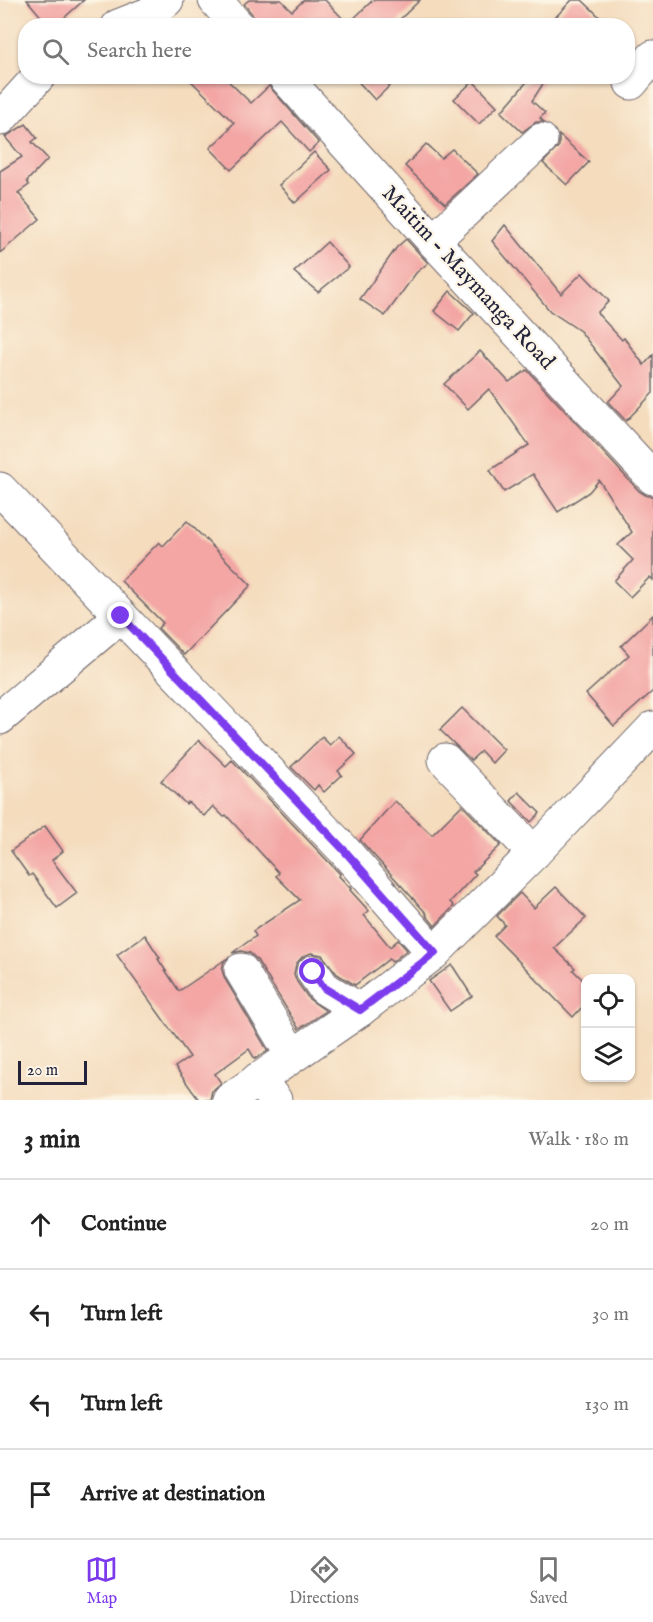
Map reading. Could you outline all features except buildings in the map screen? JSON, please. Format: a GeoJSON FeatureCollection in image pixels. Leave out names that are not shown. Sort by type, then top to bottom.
{"type":"FeatureCollection","features":[{"type":"Feature","properties":{"kind":"street"},"geometry":{"type":"LineString","coordinates":[[138,18],[151,13],[167,0]]}},
{"type":"Feature","properties":{"kind":"street"},"geometry":{"type":"LineString","coordinates":[[215,0],[231,18]]}},
{"type":"Feature","properties":{"kind":"street"},"geometry":{"type":"LineString","coordinates":[[635,78],[653,57]]}},
{"type":"Feature","properties":{"kind":"street"},"geometry":{"type":"LineString","coordinates":[[0,119],[32,84]]}},
{"type":"Feature","properties":{"kind":"street","name":"Maitim - Maymanga Road"},"geometry":{"type":"LineString","coordinates":[[291,84],[653,478]]}},
{"type":"Feature","properties":{"kind":"street"},"geometry":{"type":"LineString","coordinates":[[433,241],[540,140]]}},
{"type":"Feature","properties":{"kind":"street"},"geometry":{"type":"LineString","coordinates":[[0,489],[343,849],[435,953]]}},
{"type":"Feature","properties":{"kind":"street"},"geometry":{"type":"LineString","coordinates":[[0,718],[121,616]]}},
{"type":"Feature","properties":{"kind":"street"},"geometry":{"type":"LineString","coordinates":[[229,1100],[266,1089],[292,1055],[360,1010],[435,953],[653,728]]}},
{"type":"Feature","properties":{"kind":"street"},"geometry":{"type":"LineString","coordinates":[[445,760],[534,853]]}},
{"type":"Feature","properties":{"kind":"street"},"geometry":{"type":"LineString","coordinates":[[241,970],[292,1055]]}},
{"type":"Feature","properties":{"kind":"street"},"geometry":{"type":"LineString","coordinates":[[313,972],[324,988],[360,1010]]}},
{"type":"Feature","properties":{"kind":"route"},"geometry":{"type":"LineString","coordinates":[[121,616],[343,849],[435,953],[360,1010],[350,1006],[324,988],[313,972]]}}]}
